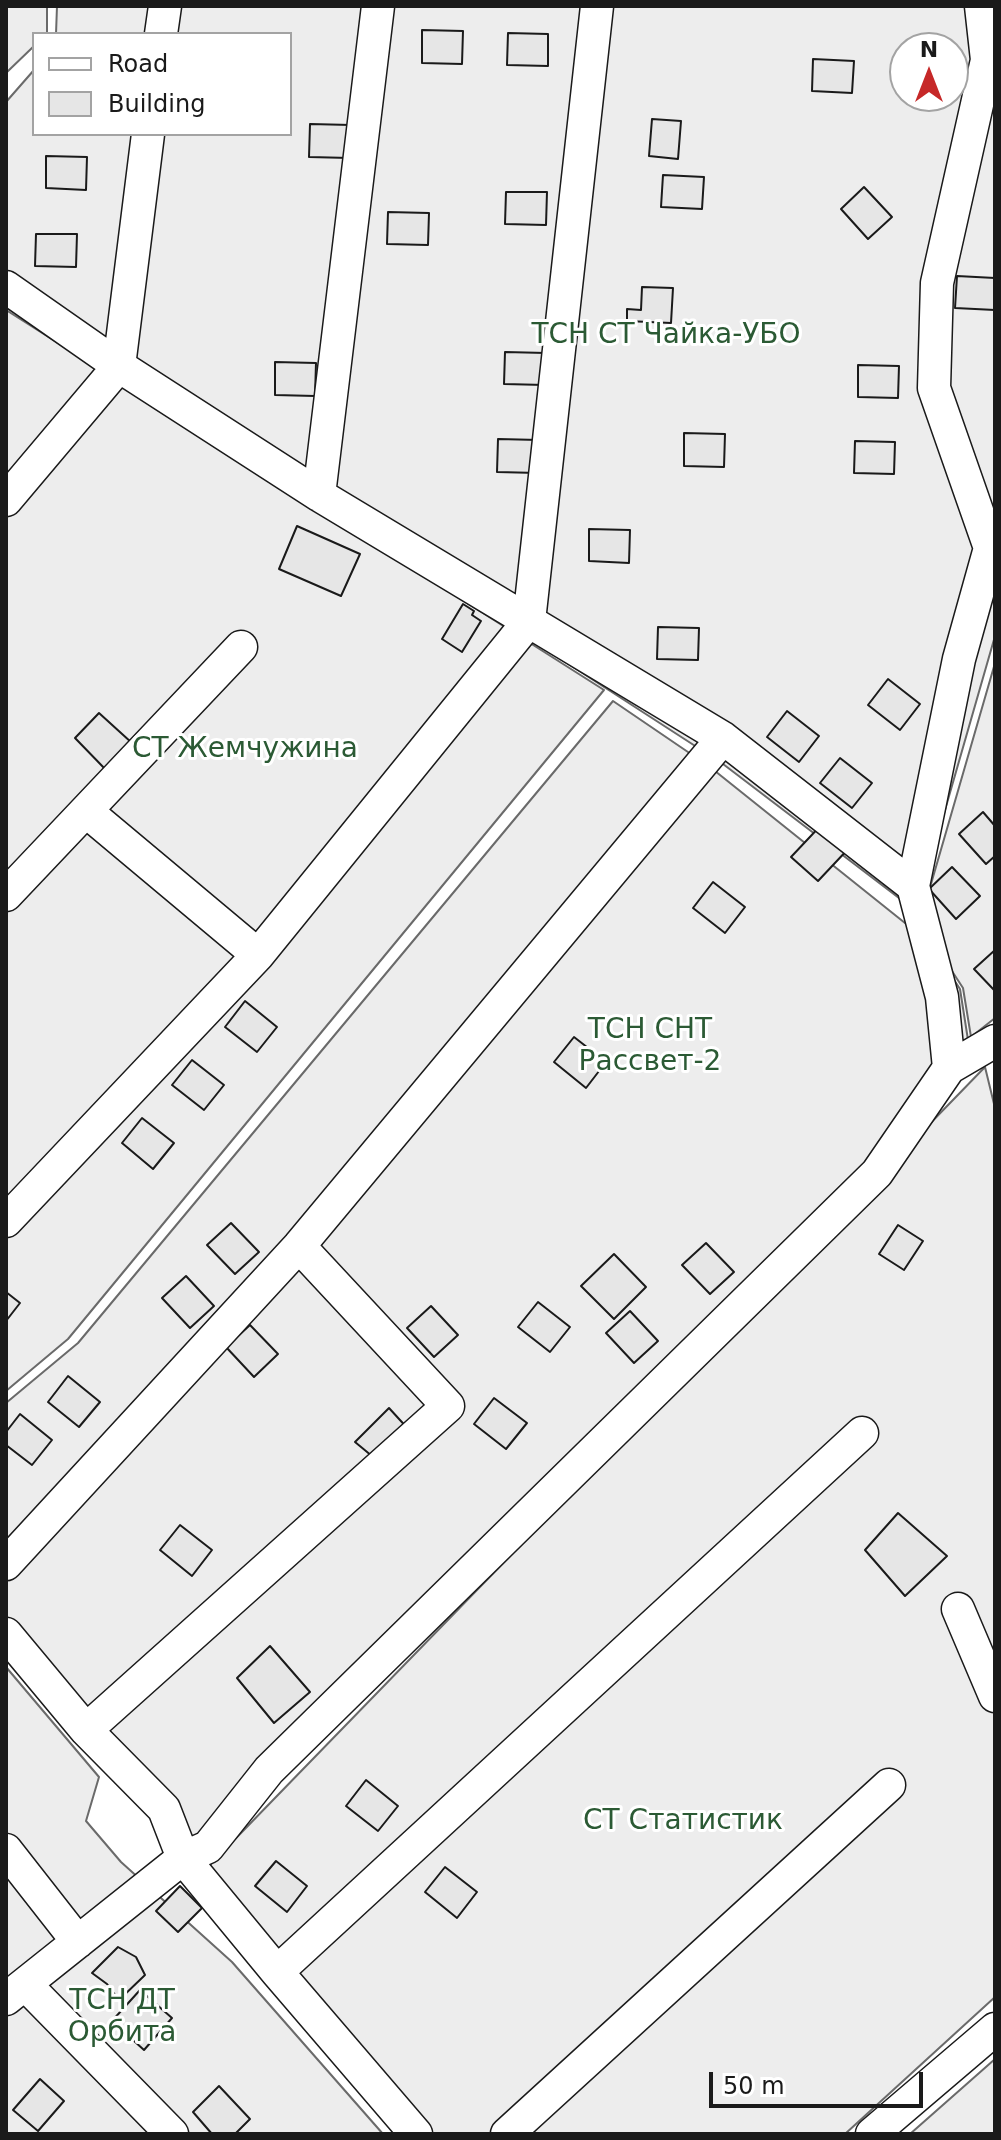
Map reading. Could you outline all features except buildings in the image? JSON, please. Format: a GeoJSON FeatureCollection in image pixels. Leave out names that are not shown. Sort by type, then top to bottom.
{"type":"FeatureCollection","features":[{"type":"Feature","properties":{"kind":"street"},"geometry":{"type":"LineString","coordinates":[[161,32],[165,6]]}},
{"type":"Feature","properties":{"kind":"street"},"geometry":{"type":"LineString","coordinates":[[319,495],[378,6]]}},
{"type":"Feature","properties":{"kind":"street"},"geometry":{"type":"LineString","coordinates":[[6,1221],[258,955],[529,621],[597,6]]}},
{"type":"Feature","properties":{"kind":"street"},"geometry":{"type":"LineString","coordinates":[[949,1068],[942,997],[913,886],[959,659],[990,548],[934,388],[937,283],[987,60],[981,6]]}},
{"type":"Feature","properties":{"kind":"street"},"geometry":{"type":"LineString","coordinates":[[6,500],[119,366],[148,136]]}},
{"type":"Feature","properties":{"kind":"street"},"geometry":{"type":"LineString","coordinates":[[6,287],[119,366],[319,495],[723,738],[913,886]]}},
{"type":"Feature","properties":{"kind":"street"},"geometry":{"type":"LineString","coordinates":[[6,895],[241,647]]}},
{"type":"Feature","properties":{"kind":"street"},"geometry":{"type":"LineString","coordinates":[[6,1564],[299,1246],[723,738]]}},
{"type":"Feature","properties":{"kind":"street"},"geometry":{"type":"LineString","coordinates":[[86,811],[258,955]]}},
{"type":"Feature","properties":{"kind":"street"},"geometry":{"type":"LineString","coordinates":[[172,2134],[16,1991],[183,1858],[208,1847],[269,1770],[877,1173],[949,1068],[995,1041]]}},
{"type":"Feature","properties":{"kind":"street"},"geometry":{"type":"LineString","coordinates":[[86,1730],[448,1406],[299,1246]]}},
{"type":"Feature","properties":{"kind":"street"},"geometry":{"type":"LineString","coordinates":[[277,1972],[862,1433]]}},
{"type":"Feature","properties":{"kind":"street"},"geometry":{"type":"LineString","coordinates":[[958,1609],[995,1696]]}},
{"type":"Feature","properties":{"kind":"street"},"geometry":{"type":"LineString","coordinates":[[6,1634],[86,1730],[164,1809],[183,1858],[416,2134]]}},
{"type":"Feature","properties":{"kind":"street"},"geometry":{"type":"LineString","coordinates":[[507,2134],[889,1785]]}},
{"type":"Feature","properties":{"kind":"street"},"geometry":{"type":"LineString","coordinates":[[6,1850],[78,1942]]}},
{"type":"Feature","properties":{"kind":"street"},"geometry":{"type":"LineString","coordinates":[[872,2134],[995,2029]]}},
{"type":"Feature","properties":{"kind":"shaded area"},"geometry":{"type":"Polygon","coordinates":[[[6,6],[47,6],[47,32],[32,32],[32,48],[6,73],[6,6]]]}},
{"type":"Feature","properties":{"kind":"shaded area","name":"ТСН СТ Чайка-УБО"},"geometry":{"type":"Polygon","coordinates":[[[57,6],[995,6],[995,636],[916,911],[723,764],[6,300],[6,102],[32,72],[32,136],[292,136],[292,32],[56,32],[57,6]]]}},
{"type":"Feature","properties":{"kind":"shaded area","name":"СТ Жемчужина"},"geometry":{"type":"Polygon","coordinates":[[[6,310],[604,690],[68,1339],[6,1391],[6,310]]]}},
{"type":"Feature","properties":{"kind":"shaded area"},"geometry":{"type":"Polygon","coordinates":[[[995,663],[995,1018],[971,1037],[963,988],[920,922],[995,663]]]}},
{"type":"Feature","properties":{"kind":"shaded area","name":"ТСН СНТ Рассвет-2"},"geometry":{"type":"Polygon","coordinates":[[[613,701],[710,767],[930,943],[960,989],[971,1059],[188,1856],[6,1628],[6,1403],[78,1343],[613,701]]]}},
{"type":"Feature","properties":{"kind":"shaded area","name":"СТ Статистик"},"geometry":{"type":"Polygon","coordinates":[[[985,1067],[995,1108],[995,1997],[845,2134],[433,2134],[207,1868],[985,1067]]]}},
{"type":"Feature","properties":{"kind":"shaded area","name":"ТСН ДТ Орбита"},"geometry":{"type":"Polygon","coordinates":[[[6,1667],[99,1777],[86,1821],[121,1862],[232,1962],[383,2134],[6,2134],[6,1667]]]}},
{"type":"Feature","properties":{"kind":"shaded area"},"geometry":{"type":"Polygon","coordinates":[[[995,2059],[995,2134],[910,2134],[995,2059]]]}}]}
